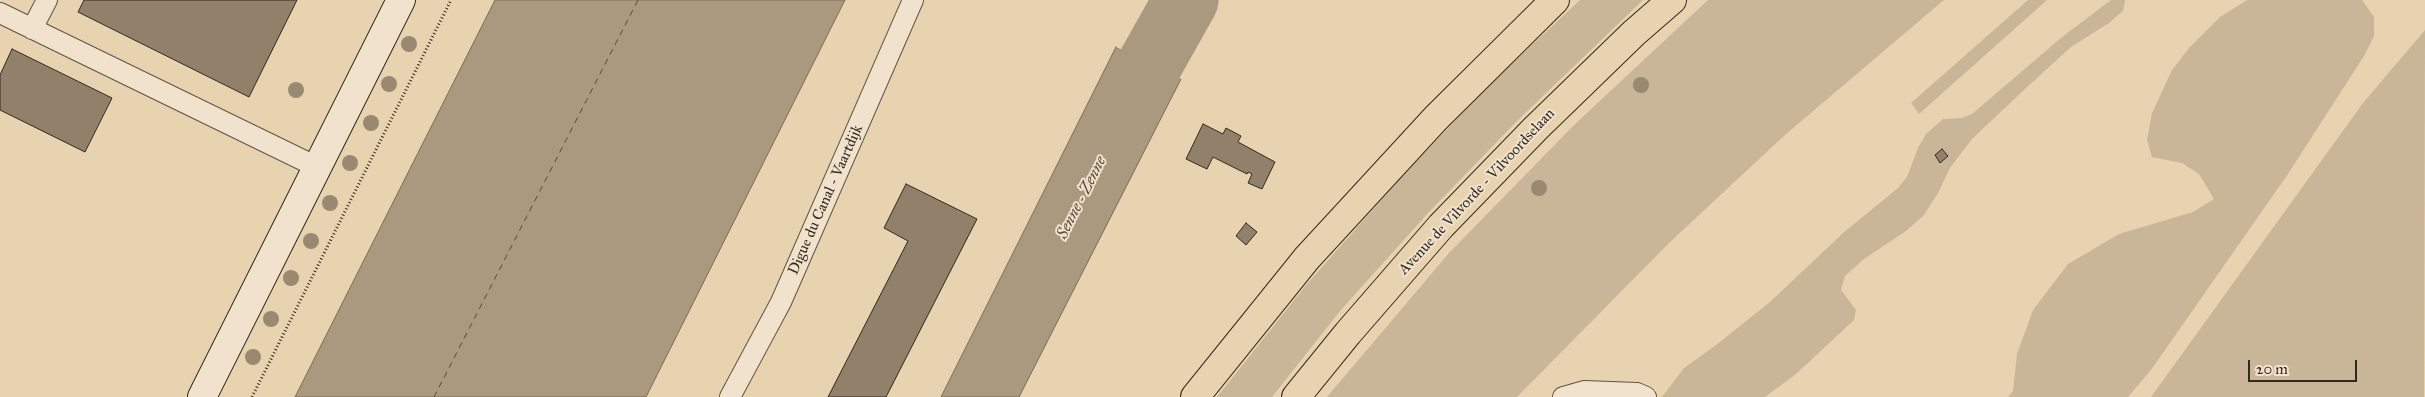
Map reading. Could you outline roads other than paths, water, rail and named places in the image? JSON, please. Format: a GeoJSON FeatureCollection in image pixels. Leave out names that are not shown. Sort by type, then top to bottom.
{"type":"FeatureCollection","features":[{"type":"Feature","properties":{"kind":"main road"},"geometry":{"type":"LineString","coordinates":[[202,397],[401,0]]}},
{"type":"Feature","properties":{"kind":"main road"},"geometry":{"type":"LineString","coordinates":[[1196,397],[1308,258],[1436,118],[1555,0]]}},
{"type":"Feature","properties":{"kind":"main road","name":"Avenue de Vilvorde - Vilvoordselaan"},"geometry":{"type":"LineString","coordinates":[[1296,397],[1348,333],[1441,226],[1543,121],[1634,33],[1672,0]]}},
{"type":"Feature","properties":{"kind":"lane"},"geometry":{"type":"LineString","coordinates":[[32,29],[47,0]]}},
{"type":"Feature","properties":{"kind":"lane","name":"Digue du Canal - Vaartdijk"},"geometry":{"type":"LineString","coordinates":[[730,397],[781,302],[913,0]]}},
{"type":"Feature","properties":{"kind":"lane"},"geometry":{"type":"LineString","coordinates":[[0,14],[317,167]]}},
{"type":"Feature","properties":{"kind":"lane"},"geometry":{"type":"LineString","coordinates":[[1563,397],[1584,391],[1637,393],[1646,397]]}},
{"type":"Feature","properties":{"kind":"water"},"geometry":{"type":"Polygon","coordinates":[[[495,0],[845,0],[646,397],[295,397],[495,0]]]}},
{"type":"Feature","properties":{"kind":"water"},"geometry":{"type":"Polygon","coordinates":[[[1116,47],[1181,79],[1019,397],[941,397],[1116,47]]]}},
{"type":"Feature","properties":{"kind":"waterway","name":"Senne - Zenne"},"geometry":{"type":"LineString","coordinates":[[1109,144],[1150,64],[1186,0]]}}]}
